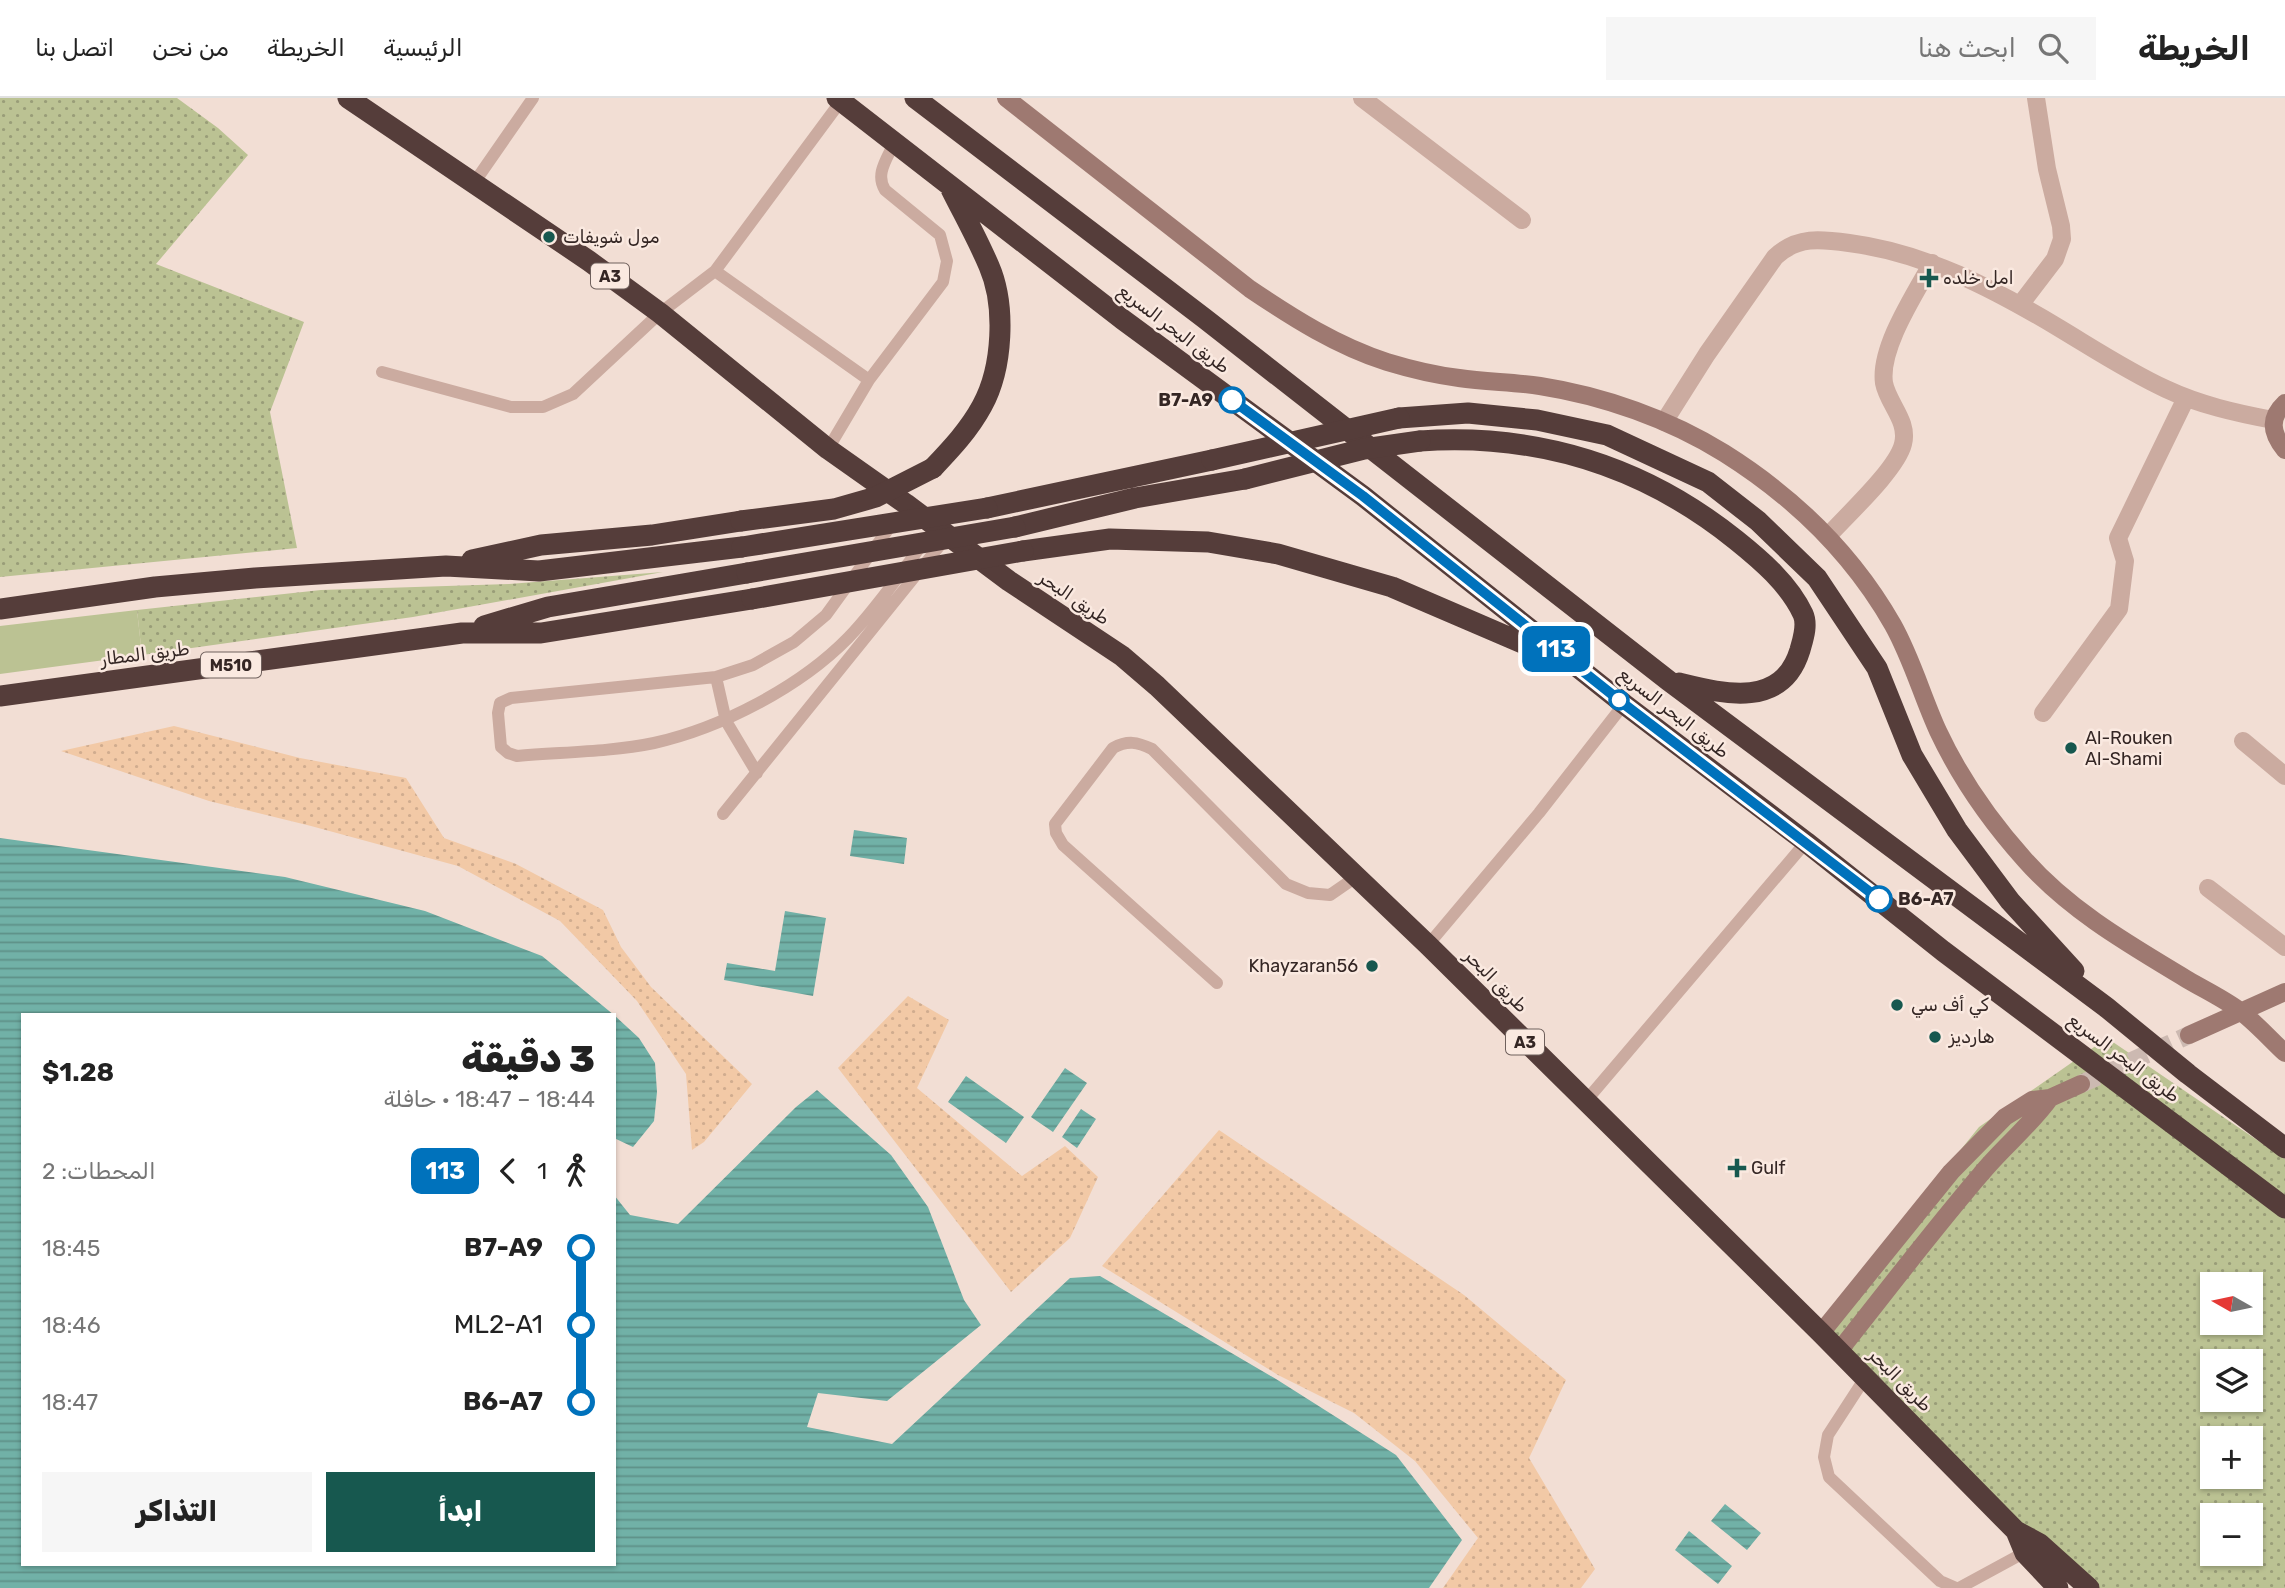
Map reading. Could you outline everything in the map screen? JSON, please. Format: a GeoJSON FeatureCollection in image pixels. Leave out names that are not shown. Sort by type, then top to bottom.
{"type":"FeatureCollection","features":[{"type":"Feature","properties":{"kind":"highway","name":"A3"},"geometry":{"type":"LineString","coordinates":[[348,98],[589,261],[660,313],[828,449],[942,531]]}},
{"type":"Feature","properties":{"kind":"highway","name":"طريق البحر السريع"},"geometry":{"type":"LineString","coordinates":[[915,98],[1204,318],[1669,681],[2106,1007],[2285,1148]]}},
{"type":"Feature","properties":{"kind":"highway","name":"طريق البحر السريع"},"geometry":{"type":"LineString","coordinates":[[839,100],[1122,319],[1363,496],[1624,704],[1806,842],[1943,951],[2285,1208]]}},
{"type":"Feature","properties":{"kind":"highway"},"geometry":{"type":"LineString","coordinates":[[446,566],[541,545],[652,535],[834,509],[876,497],[933,468],[956,444],[984,404],[998,355],[1002,322],[990,267],[949,184]]}},
{"type":"Feature","properties":{"kind":"highway"},"geometry":{"type":"LineString","coordinates":[[0,609],[155,587],[446,566],[538,571],[742,547],[987,508],[1399,418],[1468,413],[1537,420],[1607,435],[1708,482],[1758,521],[1817,578],[1877,668],[1912,755],[1957,830],[2010,901],[2106,1007]]}},
{"type":"Feature","properties":{"kind":"highway"},"geometry":{"type":"LineString","coordinates":[[462,633],[548,607],[1015,527],[1135,498],[1245,479],[1364,449],[1420,441],[1474,439],[1531,445],[1591,460],[1639,478],[1689,504],[1759,558],[1804,616],[1804,635],[1796,665],[1783,680],[1770,688],[1750,694],[1716,692],[1669,681]]}},
{"type":"Feature","properties":{"kind":"highway","name":"طريق البحر"},"geometry":{"type":"LineString","coordinates":[[942,531],[1009,581],[1122,656],[1157,685],[1428,945],[1821,1332],[2016,1531],[2032,1549],[2058,1588]]}},
{"type":"Feature","properties":{"kind":"highway"},"geometry":{"type":"LineString","coordinates":[[462,633],[541,633],[1023,551],[1110,539],[1208,542],[1279,554],[1392,587],[1578,667]]}},
{"type":"Feature","properties":{"kind":"highway","name":"طريق المطار"},"geometry":{"type":"LineString","coordinates":[[0,696],[462,633]]}},
{"type":"Feature","properties":{"kind":"highway","name":"طريق البحر"},"geometry":{"type":"LineString","coordinates":[[2032,1549],[2089,1588]]}},
{"type":"Feature","properties":{"kind":"street"},"geometry":{"type":"LineString","coordinates":[[1006,98],[1250,289],[1338,343],[1384,361],[1460,379],[1540,386],[1584,395],[1664,422],[1694,436],[1761,479],[1828,536],[1871,589],[1895,629],[1936,725],[1960,772],[2027,863],[2085,914],[2119,939],[2240,1011],[2285,1053]]}},
{"type":"Feature","properties":{"kind":"street"},"geometry":{"type":"LineString","coordinates":[[1362,98],[1522,220]]}},
{"type":"Feature","properties":{"kind":"street"},"geometry":{"type":"LineString","coordinates":[[2020,305],[2055,259],[2062,239],[2036,98]]}},
{"type":"Feature","properties":{"kind":"street"},"geometry":{"type":"LineString","coordinates":[[1664,422],[1775,257],[1785,247],[1809,239],[1880,248],[1931,263],[1985,286],[2163,388],[2227,411],[2273,420]]}},
{"type":"Feature","properties":{"kind":"street"},"geometry":{"type":"LineString","coordinates":[[1828,536],[1892,465],[1903,443],[1902,422],[1887,392],[1884,370],[1891,342],[1931,263]]}},
{"type":"Feature","properties":{"kind":"street"},"geometry":{"type":"LineString","coordinates":[[2043,713],[2119,609],[2125,561],[2118,538],[2186,398]]}},
{"type":"Feature","properties":{"kind":"street"},"geometry":{"type":"LineString","coordinates":[[2285,403],[2276,412],[2273,420],[2276,436],[2285,450]]}},
{"type":"Feature","properties":{"kind":"street"},"geometry":{"type":"LineString","coordinates":[[2244,741],[2285,776]]}},
{"type":"Feature","properties":{"kind":"street"},"geometry":{"type":"LineString","coordinates":[[2208,888],[2285,947]]}},
{"type":"Feature","properties":{"kind":"street"},"geometry":{"type":"LineString","coordinates":[[2189,1035],[2285,992]]}},
{"type":"Feature","properties":{"kind":"street"},"geometry":{"type":"LineString","coordinates":[[1821,1332],[1951,1172],[1986,1136],[2019,1107],[2032,1100],[2050,1098],[2081,1084]]}},
{"type":"Feature","properties":{"kind":"street"},"geometry":{"type":"LineString","coordinates":[[1839,1351],[1979,1176],[2050,1098]]}},
{"type":"Feature","properties":{"kind":"lane"},"geometry":{"type":"LineString","coordinates":[[474,183],[533,98]]}},
{"type":"Feature","properties":{"kind":"lane"},"geometry":{"type":"LineString","coordinates":[[382,372],[511,407],[543,407],[573,394],[660,313],[715,271],[839,100]]}},
{"type":"Feature","properties":{"kind":"lane"},"geometry":{"type":"LineString","coordinates":[[828,449],[869,380],[943,282],[947,261],[940,235],[885,190],[880,182],[880,173],[894,143]]}},
{"type":"Feature","properties":{"kind":"lane"},"geometry":{"type":"LineString","coordinates":[[715,271],[869,380]]}},
{"type":"Feature","properties":{"kind":"lane"},"geometry":{"type":"LineString","coordinates":[[906,504],[826,615],[794,642],[753,665],[716,677],[511,698],[500,703],[498,713],[501,747],[508,753],[517,755],[615,748],[653,743],[726,720],[809,670],[848,638],[942,531]]}},
{"type":"Feature","properties":{"kind":"lane"},"geometry":{"type":"LineString","coordinates":[[723,814],[942,531]]}},
{"type":"Feature","properties":{"kind":"lane"},"geometry":{"type":"LineString","coordinates":[[716,677],[726,720],[757,773]]}},
{"type":"Feature","properties":{"kind":"lane"},"geometry":{"type":"LineString","coordinates":[[1428,945],[1539,813],[1624,704]]}},
{"type":"Feature","properties":{"kind":"lane"},"geometry":{"type":"LineString","coordinates":[[1217,983],[1063,845],[1056,834],[1055,824],[1113,748],[1125,742],[1138,742],[1152,749],[1286,884],[1308,893],[1330,895],[1356,877]]}},
{"type":"Feature","properties":{"kind":"lane"},"geometry":{"type":"LineString","coordinates":[[1585,1102],[1806,842]]}},
{"type":"Feature","properties":{"kind":"lane"},"geometry":{"type":"LineString","coordinates":[[1865,1378],[1828,1435],[1824,1457],[1829,1477],[1940,1581],[1958,1588],[2032,1549]]}},
{"type":"Feature","properties":{"kind":"green space"},"geometry":{"type":"Polygon","coordinates":[[[0,98],[177,98],[218,128],[248,155],[156,264],[304,322],[270,412],[297,548],[0,577],[0,98]]]}},
{"type":"Feature","properties":{"kind":"green space"},"geometry":{"type":"Polygon","coordinates":[[[663,572],[413,617],[142,655],[137,610],[321,590],[509,584],[663,572]]]}},
{"type":"Feature","properties":{"kind":"green space"},"geometry":{"type":"Polygon","coordinates":[[[137,610],[142,655],[0,674],[0,626],[137,610]]]}},
{"type":"Feature","properties":{"kind":"green space"},"geometry":{"type":"Polygon","coordinates":[[[2107,1038],[2285,1159],[2285,1588],[2078,1588],[1815,1331],[1979,1127],[2107,1038]]]}},
{"type":"Feature","properties":{"kind":"sand"},"geometry":{"type":"Polygon","coordinates":[[[174,726],[300,758],[406,778],[444,838],[516,864],[603,910],[621,947],[651,987],[752,1084],[704,1142],[692,1150],[686,1074],[637,1001],[560,921],[458,866],[209,801],[61,751],[174,726]]]}},
{"type":"Feature","properties":{"kind":"sand"},"geometry":{"type":"Polygon","coordinates":[[[908,996],[949,1020],[917,1088],[1022,1176],[1065,1146],[1098,1177],[1070,1238],[1011,1292],[838,1068],[908,996]]]}},
{"type":"Feature","properties":{"kind":"sand"},"geometry":{"type":"Polygon","coordinates":[[[1219,1130],[1464,1295],[1566,1380],[1529,1458],[1595,1569],[1581,1588],[1443,1588],[1478,1538],[1415,1461],[1354,1413],[1278,1375],[1102,1266],[1219,1130]]]}},
{"type":"Feature","properties":{"kind":"water"},"geometry":{"type":"Polygon","coordinates":[[[854,830],[907,838],[904,864],[850,856],[854,830]]]}},
{"type":"Feature","properties":{"kind":"water"},"geometry":{"type":"Polygon","coordinates":[[[0,838],[285,877],[425,911],[542,956],[612,1013],[21,1013],[21,1566],[616,1566],[616,1198],[630,1215],[678,1224],[796,1107],[817,1090],[891,1155],[928,1207],[964,1300],[981,1325],[887,1401],[818,1393],[807,1427],[892,1444],[1070,1278],[1100,1276],[1276,1379],[1396,1455],[1462,1540],[1429,1588],[0,1588],[0,838]]]}},
{"type":"Feature","properties":{"kind":"water"},"geometry":{"type":"Polygon","coordinates":[[[785,911],[826,918],[813,996],[724,980],[727,963],[775,971],[785,911]]]}},
{"type":"Feature","properties":{"kind":"water"},"geometry":{"type":"Polygon","coordinates":[[[616,1017],[639,1038],[655,1063],[657,1092],[654,1121],[633,1147],[616,1139],[616,1017]]]}},
{"type":"Feature","properties":{"kind":"water"},"geometry":{"type":"Polygon","coordinates":[[[1065,1068],[1087,1083],[1053,1132],[1031,1117],[1065,1068]]]}},
{"type":"Feature","properties":{"kind":"water"},"geometry":{"type":"Polygon","coordinates":[[[966,1076],[1024,1117],[1006,1143],[948,1102],[966,1076]]]}},
{"type":"Feature","properties":{"kind":"water"},"geometry":{"type":"Polygon","coordinates":[[[1081,1109],[1096,1119],[1077,1148],[1062,1137],[1081,1109]]]}},
{"type":"Feature","properties":{"kind":"water"},"geometry":{"type":"Polygon","coordinates":[[[1725,1504],[1761,1533],[1747,1550],[1711,1521],[1725,1504]]]}},
{"type":"Feature","properties":{"kind":"water"},"geometry":{"type":"Polygon","coordinates":[[[1689,1531],[1732,1566],[1718,1584],[1675,1550],[1689,1531]]]}},
{"type":"Feature","properties":{"kind":"tunnel"},"geometry":{"type":"LineString","coordinates":[[2081,1084],[2189,1035]]}},
{"type":"Feature","properties":{"kind":"bus line","name":"113"},"geometry":{"type":"LineString","coordinates":[[1232,400],[1363,496],[1624,704],[1879,899]]}},
{"type":"Feature","properties":{"kind":"place","name":"مول شويفات"},"geometry":{"type":"Point","coordinates":[549,237]}},
{"type":"Feature","properties":{"kind":"place","name":"امل خلده"},"geometry":{"type":"Point","coordinates":[1929,278]}},
{"type":"Feature","properties":{"kind":"place","name":"B7-A9"},"geometry":{"type":"Point","coordinates":[1232,400]}},
{"type":"Feature","properties":{"kind":"place","name":"Al-Rouken Al-Shami"},"geometry":{"type":"Point","coordinates":[2071,748]}},
{"type":"Feature","properties":{"kind":"place","name":"B6-A7"},"geometry":{"type":"Point","coordinates":[1879,899]}},
{"type":"Feature","properties":{"kind":"place","name":"Khayzaran56"},"geometry":{"type":"Point","coordinates":[1372,966]}},
{"type":"Feature","properties":{"kind":"place","name":"كي أف سي"},"geometry":{"type":"Point","coordinates":[1897,1005]}},
{"type":"Feature","properties":{"kind":"place","name":"هارديز"},"geometry":{"type":"Point","coordinates":[1935,1037]}},
{"type":"Feature","properties":{"kind":"place","name":"Gulf"},"geometry":{"type":"Point","coordinates":[1737,1168]}}]}
